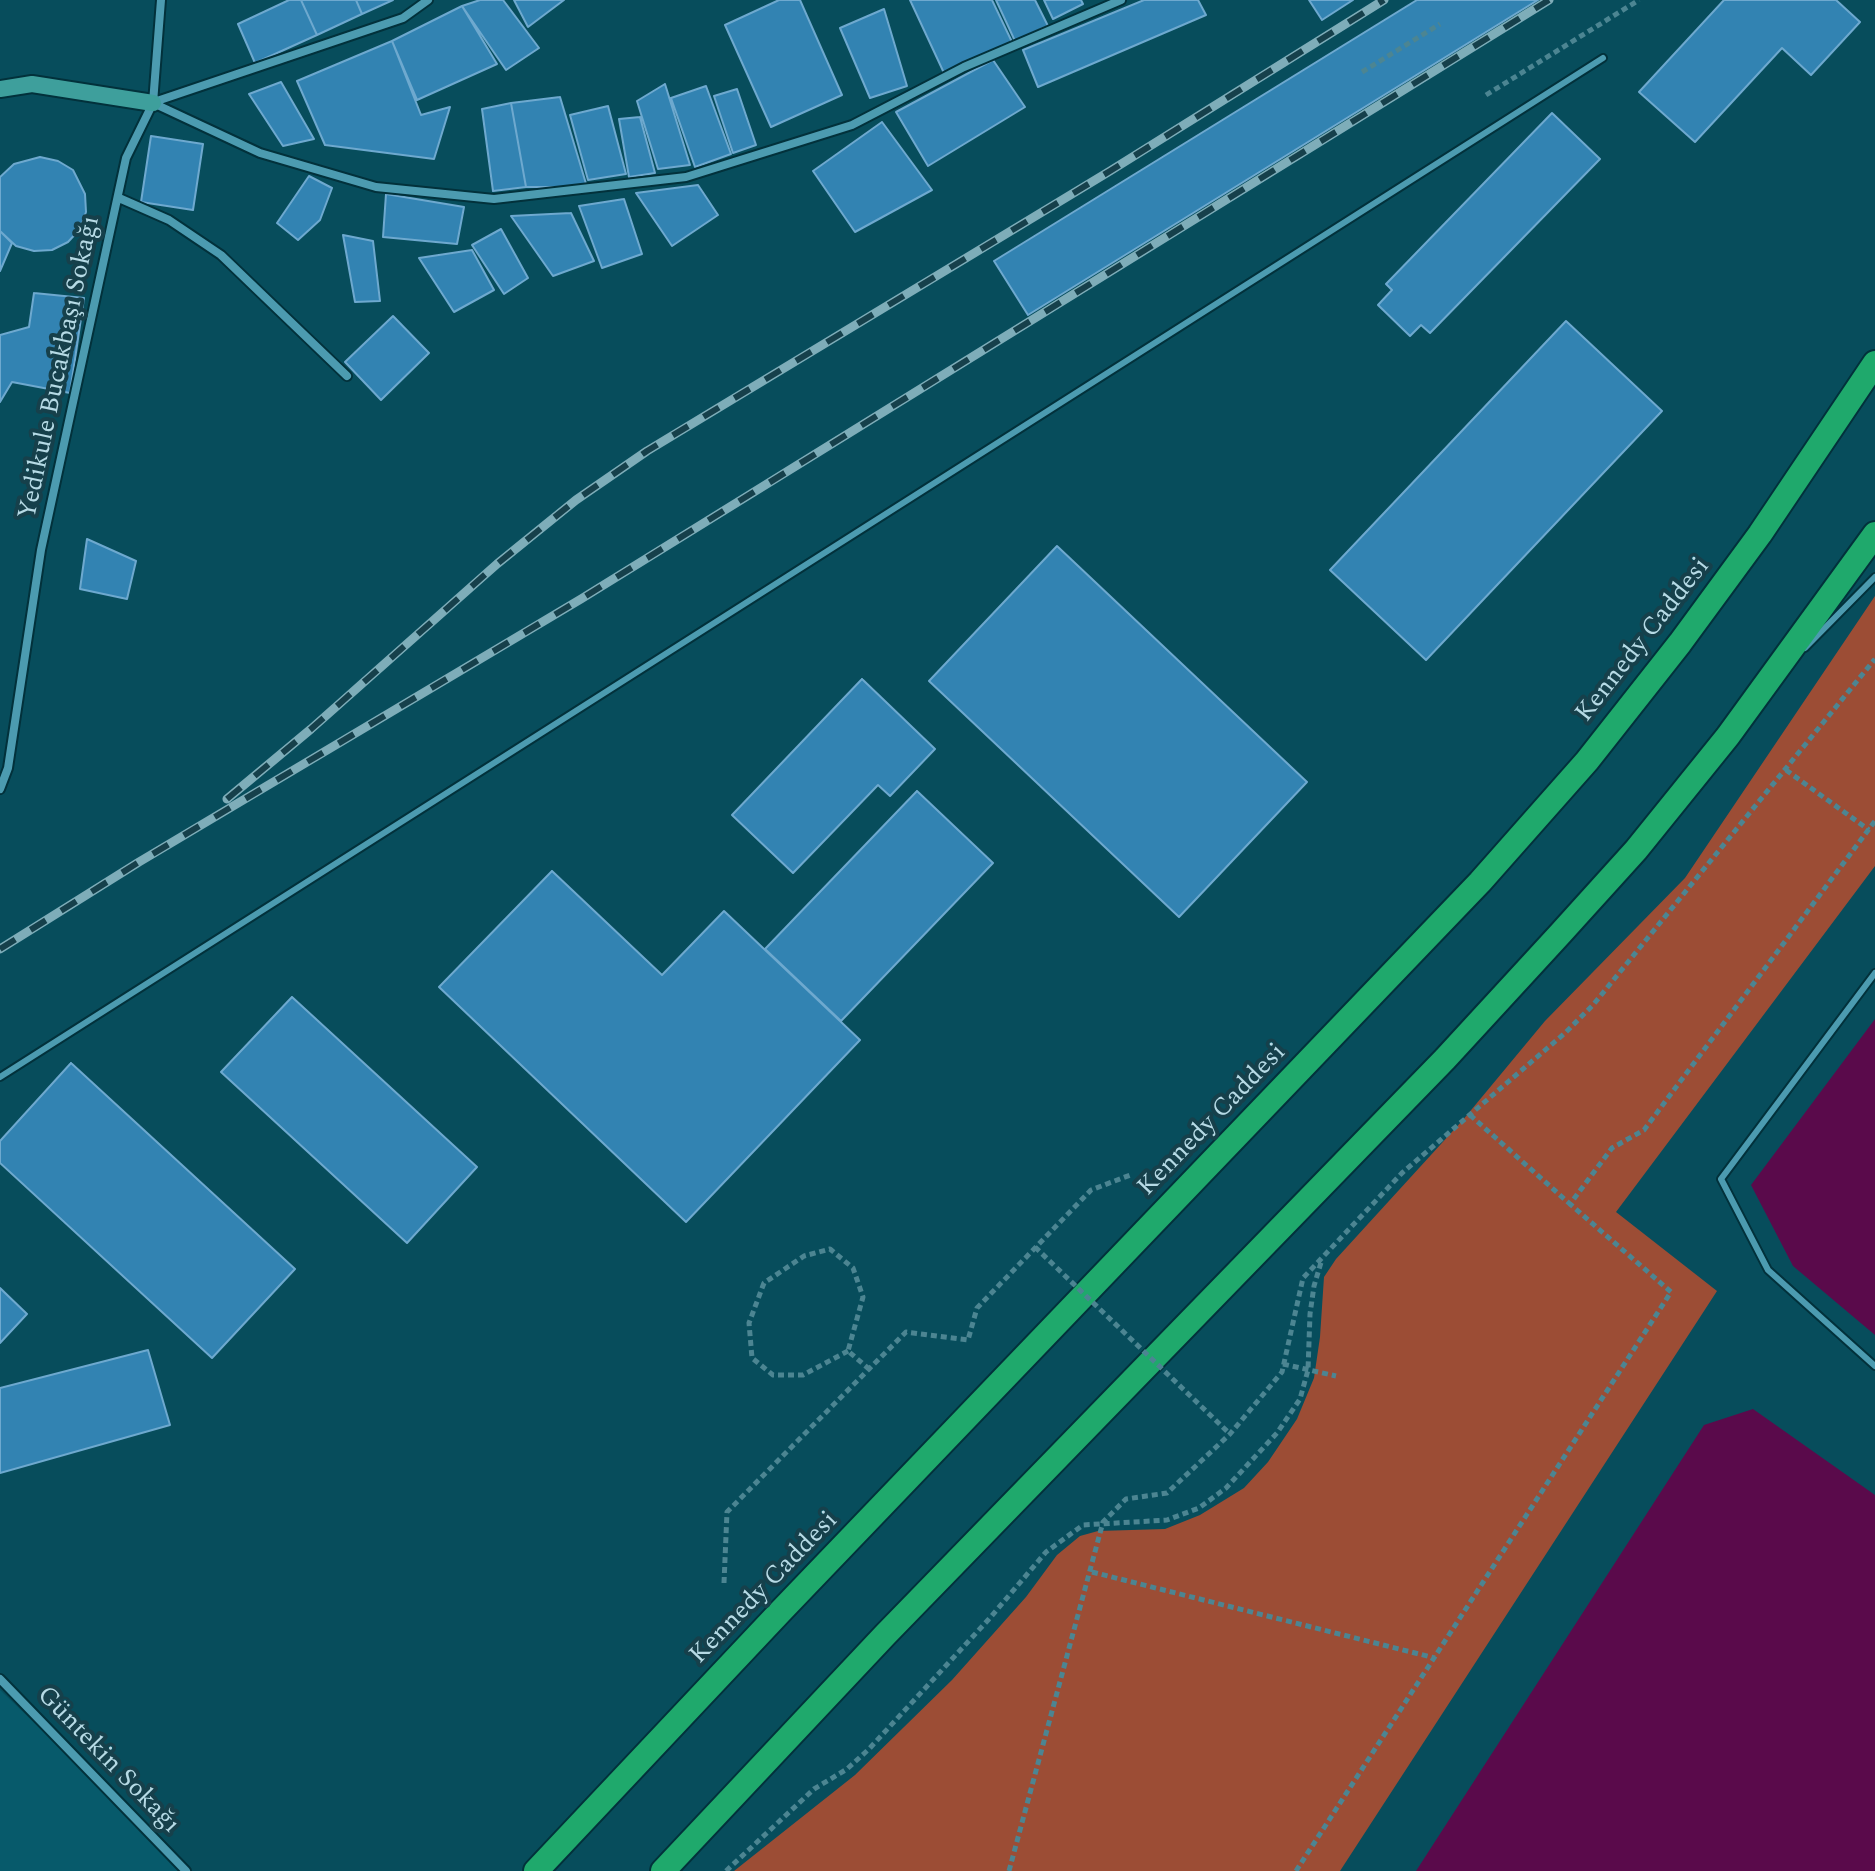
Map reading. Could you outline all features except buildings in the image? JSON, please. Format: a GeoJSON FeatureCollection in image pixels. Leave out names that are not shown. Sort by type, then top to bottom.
{"type":"FeatureCollection","features":[{"type":"Feature","properties":{"kind":"highway","name":"Kennedy Caddesi"},"geometry":{"type":"LineString","coordinates":[[536,1871],[1490,871],[1587,761],[1680,643],[1804,471],[1875,363]]}},
{"type":"Feature","properties":{"kind":"highway"},"geometry":{"type":"LineString","coordinates":[[663,1871],[885,1635],[1445,1059],[1636,850],[1753,703],[1875,534]]}},
{"type":"Feature","properties":{"kind":"street"},"geometry":{"type":"LineString","coordinates":[[153,103],[161,0]]}},
{"type":"Feature","properties":{"kind":"street"},"geometry":{"type":"LineString","coordinates":[[153,103],[403,18],[428,0]]}},
{"type":"Feature","properties":{"kind":"street"},"geometry":{"type":"LineString","coordinates":[[0,89],[32,84],[153,103],[260,153],[376,187],[494,199],[686,177],[837,130],[964,67],[1121,0]]}},
{"type":"Feature","properties":{"kind":"street","name":"Yedikule Bucakbaşı Sokağı"},"geometry":{"type":"LineString","coordinates":[[0,789],[8,768],[41,550],[126,158],[153,103]]}},
{"type":"Feature","properties":{"kind":"street"},"geometry":{"type":"LineString","coordinates":[[119,198],[169,220],[221,255],[347,376]]}},
{"type":"Feature","properties":{"kind":"street","name":"Güntekin Sokağı"},"geometry":{"type":"LineString","coordinates":[[0,1679],[186,1871]]}},
{"type":"Feature","properties":{"kind":"lane"},"geometry":{"type":"LineString","coordinates":[[0,1077],[1603,58]]}},
{"type":"Feature","properties":{"kind":"lane"},"geometry":{"type":"LineString","coordinates":[[1753,703],[1875,577]]}},
{"type":"Feature","properties":{"kind":"lane"},"geometry":{"type":"LineString","coordinates":[[1875,973],[1721,1179],[1768,1270],[1875,1366]]}},
{"type":"Feature","properties":{"kind":"path"},"geometry":{"type":"LineString","coordinates":[[1486,95],[1639,0]]}},
{"type":"Feature","properties":{"kind":"path"},"geometry":{"type":"LineString","coordinates":[[1362,72],[1440,24]]}},
{"type":"Feature","properties":{"kind":"path"},"geometry":{"type":"LineString","coordinates":[[1009,1871],[1103,1522],[1126,1499],[1167,1493],[1230,1434],[1282,1372],[1303,1278],[1402,1173],[1565,1033],[1593,1005],[1875,659]]}},
{"type":"Feature","properties":{"kind":"path"},"geometry":{"type":"LineString","coordinates":[[1786,770],[1869,830]]}},
{"type":"Feature","properties":{"kind":"path"},"geometry":{"type":"LineString","coordinates":[[1570,1204],[1612,1148],[1644,1130],[1875,821]]}},
{"type":"Feature","properties":{"kind":"path"},"geometry":{"type":"LineString","coordinates":[[1296,1871],[1671,1292],[1470,1115]]}},
{"type":"Feature","properties":{"kind":"path"},"geometry":{"type":"LineString","coordinates":[[724,1583],[727,1512],[906,1332],[968,1340],[977,1308],[1091,1190],[1133,1174]]}},
{"type":"Feature","properties":{"kind":"path"},"geometry":{"type":"LineString","coordinates":[[1035,1247],[1230,1434]]}},
{"type":"Feature","properties":{"kind":"path"},"geometry":{"type":"LineString","coordinates":[[830,1249],[853,1268],[863,1297],[848,1351],[803,1375],[773,1375],[752,1358],[749,1323],[764,1283],[804,1256],[830,1249]]}},
{"type":"Feature","properties":{"kind":"path"},"geometry":{"type":"LineString","coordinates":[[726,1871],[814,1789],[847,1769],[869,1749],[1046,1552],[1083,1525],[1167,1520],[1199,1508],[1226,1488],[1277,1433],[1300,1399],[1308,1370],[1314,1286],[1322,1258]]}},
{"type":"Feature","properties":{"kind":"path"},"geometry":{"type":"LineString","coordinates":[[848,1351],[869,1369]]}},
{"type":"Feature","properties":{"kind":"path"},"geometry":{"type":"LineString","coordinates":[[1283,1364],[1336,1376]]}},
{"type":"Feature","properties":{"kind":"path"},"geometry":{"type":"LineString","coordinates":[[1092,1572],[1435,1658]]}},
{"type":"Feature","properties":{"kind":"shaded area"},"geometry":{"type":"Polygon","coordinates":[[[1875,596],[1875,866],[1616,1212],[1717,1291],[1340,1871],[734,1871],[855,1775],[952,1680],[1026,1597],[1057,1555],[1080,1536],[1098,1531],[1165,1529],[1200,1515],[1244,1488],[1268,1462],[1297,1419],[1314,1378],[1324,1277],[1336,1259],[1462,1121],[1545,1021],[1685,878],[1875,596]]]}},
{"type":"Feature","properties":{"kind":"shaded area"},"geometry":{"type":"Polygon","coordinates":[[[1875,1019],[1875,1335],[1793,1266],[1751,1185],[1875,1019]]]}},
{"type":"Feature","properties":{"kind":"shaded area"},"geometry":{"type":"Polygon","coordinates":[[[1753,1409],[1875,1495],[1875,1871],[1416,1871],[1704,1425],[1753,1409]]]}},
{"type":"Feature","properties":{"kind":"shaded area"},"geometry":{"type":"Polygon","coordinates":[[[0,1690],[189,1871],[0,1871],[0,1690]]]}},
{"type":"Feature","properties":{"kind":"railway"},"geometry":{"type":"LineString","coordinates":[[227,799],[497,564],[576,500],[647,451],[1110,171],[1384,0]]}},
{"type":"Feature","properties":{"kind":"railway"},"geometry":{"type":"LineString","coordinates":[[0,949],[139,862],[581,599],[1549,0]]}}]}
